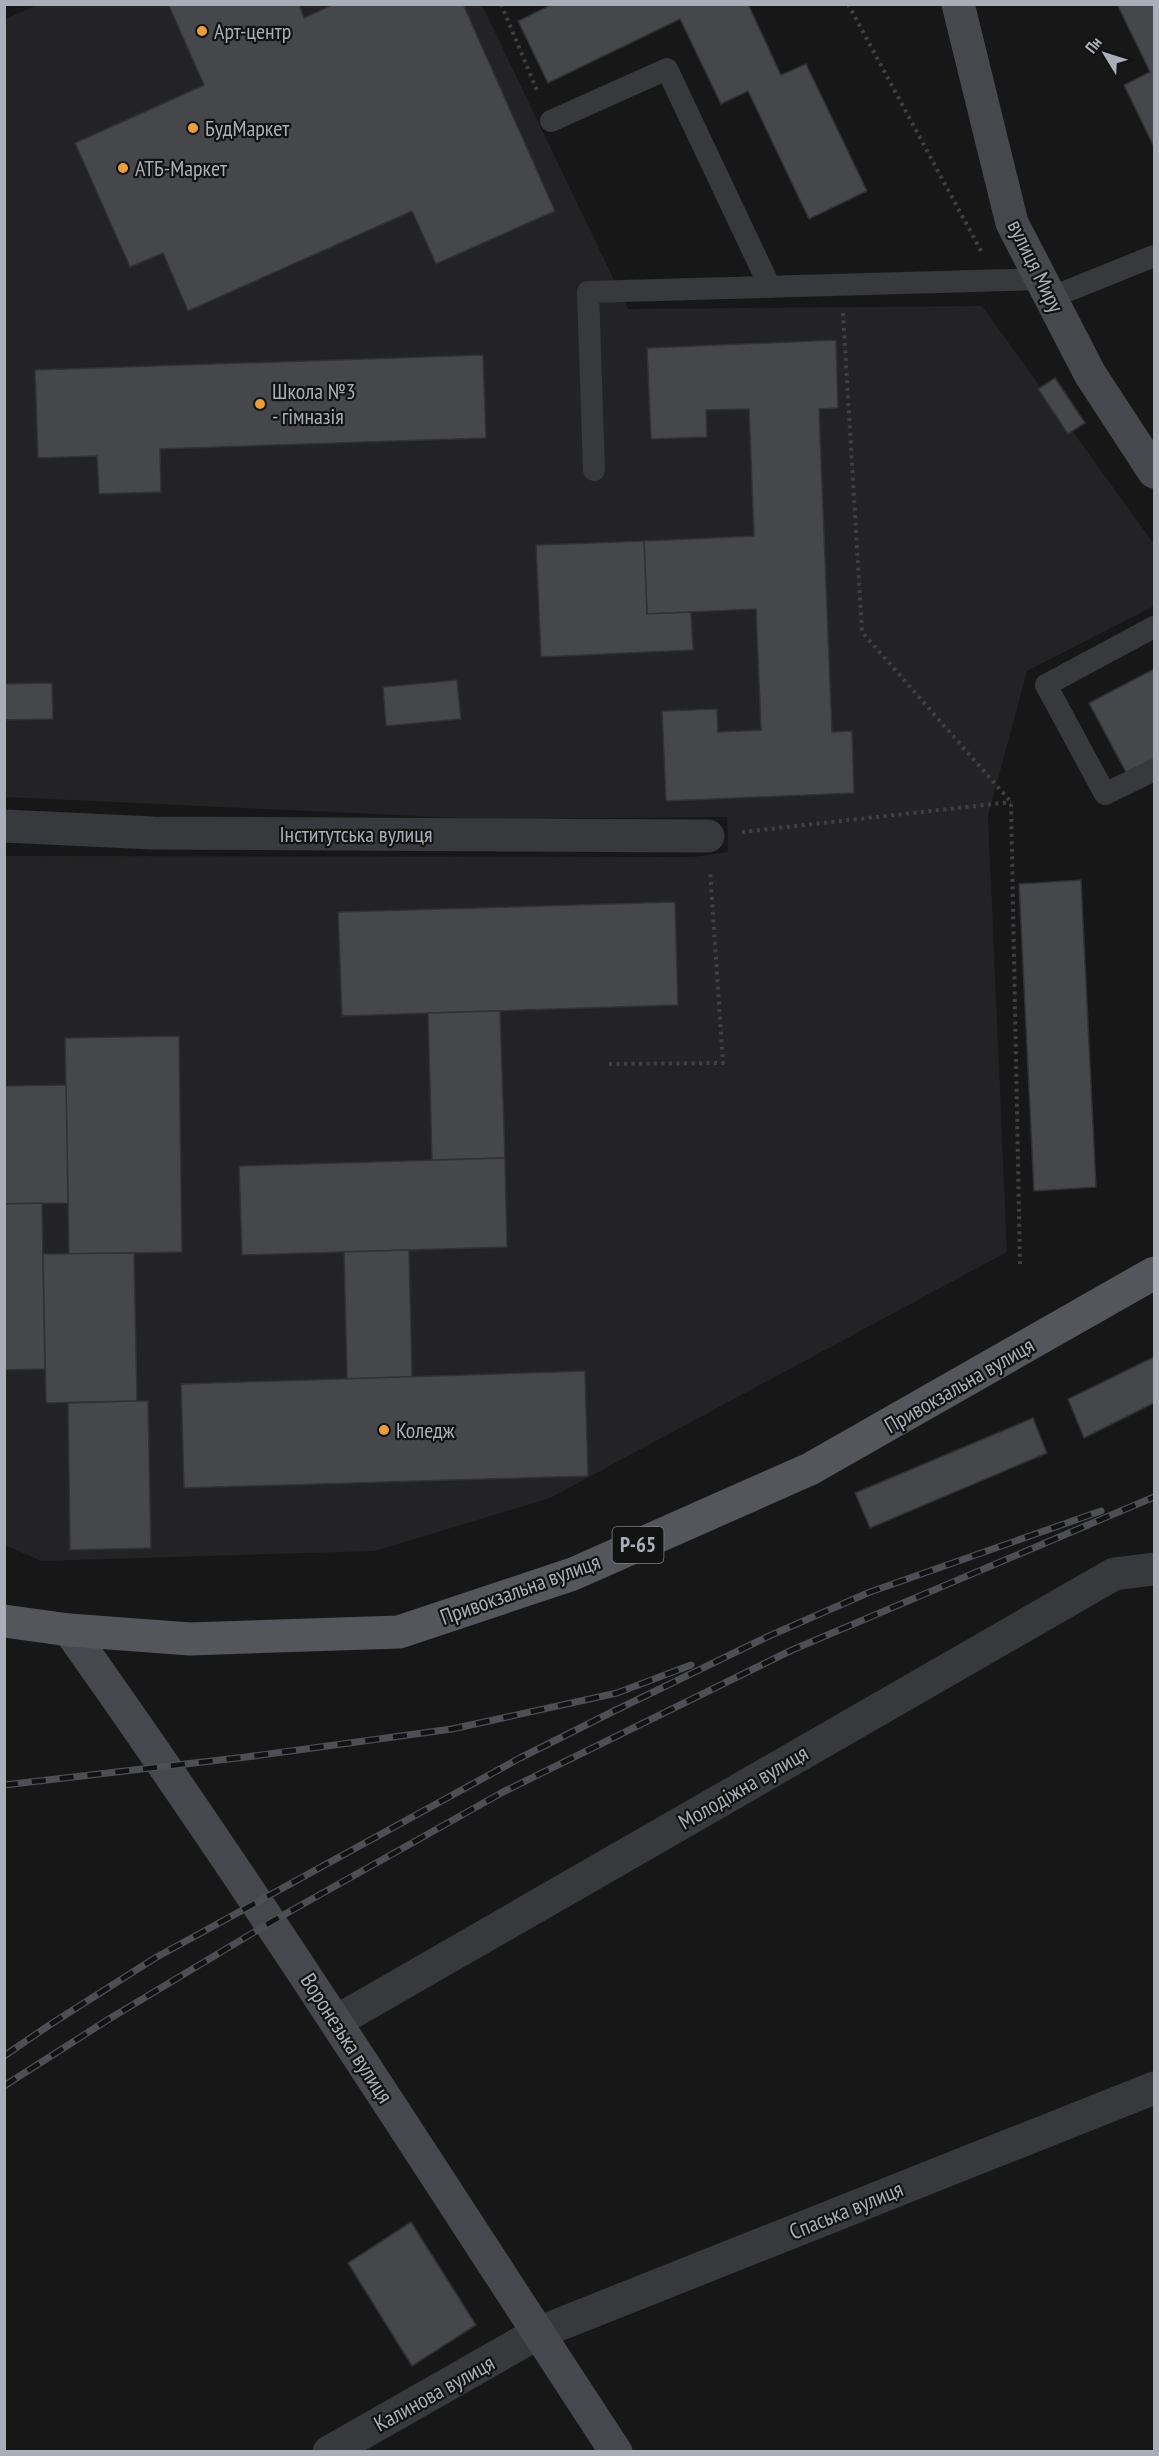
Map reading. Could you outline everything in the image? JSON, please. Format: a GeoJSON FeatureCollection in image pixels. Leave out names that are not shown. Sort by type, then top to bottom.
{"type":"FeatureCollection","features":[{"type":"Feature","properties":{"kind":"main road","name":"вулиця Миру"},"geometry":{"type":"LineString","coordinates":[[957,4],[1012,223],[1090,374],[1155,472]]}},
{"type":"Feature","properties":{"kind":"main road","name":"Привокзальна вулиця"},"geometry":{"type":"LineString","coordinates":[[69,1630],[190,1639],[399,1632],[573,1574],[810,1469],[1155,1274]]}},
{"type":"Feature","properties":{"kind":"main road","name":"Р-65"},"geometry":{"type":"LineString","coordinates":[[4,1621],[69,1630]]}},
{"type":"Feature","properties":{"kind":"main road","name":"Воронезька вулиця"},"geometry":{"type":"LineString","coordinates":[[69,1630],[174,1778],[337,2020],[616,2451]]}},
{"type":"Feature","properties":{"kind":"street","name":"Інститутська вулиця"},"geometry":{"type":"LineString","coordinates":[[4,826],[153,833],[708,836]]}},
{"type":"Feature","properties":{"kind":"street","name":"Молодіжна вулиця"},"geometry":{"type":"LineString","coordinates":[[337,2020],[1114,1574],[1155,1569]]}},
{"type":"Feature","properties":{"kind":"street","name":"Спаська вулиця"},"geometry":{"type":"LineString","coordinates":[[538,2333],[1155,2088]]}},
{"type":"Feature","properties":{"kind":"street","name":"Калинова вулиця"},"geometry":{"type":"LineString","coordinates":[[329,2451],[538,2333]]}},
{"type":"Feature","properties":{"kind":"lane"},"geometry":{"type":"LineString","coordinates":[[550,121],[668,69],[770,286]]}},
{"type":"Feature","properties":{"kind":"lane"},"geometry":{"type":"LineString","coordinates":[[594,470],[588,292],[841,285],[1046,288],[1155,256]]}},
{"type":"Feature","properties":{"kind":"lane"},"geometry":{"type":"LineString","coordinates":[[1155,627],[1046,685],[1105,794],[1155,770]]}},
{"type":"Feature","properties":{"kind":"path"},"geometry":{"type":"LineString","coordinates":[[501,4],[550,121]]}},
{"type":"Feature","properties":{"kind":"path"},"geometry":{"type":"LineString","coordinates":[[841,285],[862,632],[1011,802],[1020,1264]]}},
{"type":"Feature","properties":{"kind":"path"},"geometry":{"type":"LineString","coordinates":[[609,1064],[723,1063],[708,836],[1011,802]]}},
{"type":"Feature","properties":{"kind":"shaded area"},"geometry":{"type":"Polygon","coordinates":[[[39,4],[482,5],[628,309],[982,306],[1154,544],[1154,606],[1027,671],[988,816],[1007,1252],[550,1498],[375,1551],[41,1561],[5,1545],[5,856],[693,857],[728,852],[727,817],[485,819],[5,797],[4,20],[39,4]]]}},
{"type":"Feature","properties":{"kind":"building"},"geometry":{"type":"Polygon","coordinates":[[[173,4],[299,4],[304,18],[334,4],[463,4],[555,211],[436,264],[412,211],[188,311],[163,253],[130,267],[75,143],[204,85],[169,6],[173,4]]]}},
{"type":"Feature","properties":{"kind":"building"},"geometry":{"type":"Polygon","coordinates":[[[553,4],[748,4],[781,75],[806,64],[867,191],[809,219],[748,91],[721,104],[680,19],[548,83],[518,21],[553,4]]]}},
{"type":"Feature","properties":{"kind":"building"},"geometry":{"type":"Polygon","coordinates":[[[1117,4],[1154,4],[1154,147],[1124,85],[1150,72],[1117,4]]]}},
{"type":"Feature","properties":{"kind":"building"},"geometry":{"type":"Polygon","coordinates":[[[836,340],[838,408],[819,409],[832,732],[852,731],[854,793],[666,801],[662,711],[717,709],[718,732],[761,730],[756,609],[647,614],[644,541],[754,536],[749,409],[706,410],[707,437],[651,439],[647,348],[836,340]]]}},
{"type":"Feature","properties":{"kind":"building","name":"Школа №3 - гімназія"},"geometry":{"type":"Polygon","coordinates":[[[483,355],[486,438],[160,449],[161,492],[99,494],[97,456],[38,458],[35,370],[483,355]]]}},
{"type":"Feature","properties":{"kind":"building"},"geometry":{"type":"Polygon","coordinates":[[[1055,378],[1085,423],[1068,434],[1038,389],[1055,378]]]}},
{"type":"Feature","properties":{"kind":"building"},"geometry":{"type":"Polygon","coordinates":[[[644,541],[647,614],[691,612],[693,650],[541,657],[536,545],[644,541]]]}},
{"type":"Feature","properties":{"kind":"building"},"geometry":{"type":"Polygon","coordinates":[[[1154,669],[1154,760],[1127,774],[1089,703],[1154,669]]]}},
{"type":"Feature","properties":{"kind":"building"},"geometry":{"type":"Polygon","coordinates":[[[457,680],[461,719],[386,726],[383,687],[457,680]]]}},
{"type":"Feature","properties":{"kind":"building"},"geometry":{"type":"Polygon","coordinates":[[[52,683],[53,719],[4,720],[4,684],[52,683]]]}},
{"type":"Feature","properties":{"kind":"building"},"geometry":{"type":"Polygon","coordinates":[[[1081,880],[1096,1187],[1034,1191],[1019,884],[1081,880]]]}},
{"type":"Feature","properties":{"kind":"building"},"geometry":{"type":"Polygon","coordinates":[[[675,902],[678,1005],[342,1016],[338,912],[675,902]]]}},
{"type":"Feature","properties":{"kind":"building"},"geometry":{"type":"Polygon","coordinates":[[[500,1011],[505,1158],[432,1160],[428,1013],[500,1011]]]}},
{"type":"Feature","properties":{"kind":"building"},"geometry":{"type":"Polygon","coordinates":[[[179,1036],[182,1252],[69,1254],[65,1038],[179,1036]]]}},
{"type":"Feature","properties":{"kind":"building"},"geometry":{"type":"Polygon","coordinates":[[[66,1085],[68,1203],[4,1204],[4,1086],[66,1085]]]}},
{"type":"Feature","properties":{"kind":"building"},"geometry":{"type":"Polygon","coordinates":[[[505,1158],[507,1247],[242,1255],[239,1166],[505,1158]]]}},
{"type":"Feature","properties":{"kind":"building"},"geometry":{"type":"Polygon","coordinates":[[[42,1203],[45,1369],[4,1370],[4,1204],[42,1203]]]}},
{"type":"Feature","properties":{"kind":"building"},"geometry":{"type":"Polygon","coordinates":[[[409,1250],[412,1377],[347,1379],[344,1252],[409,1250]]]}},
{"type":"Feature","properties":{"kind":"building"},"geometry":{"type":"Polygon","coordinates":[[[134,1253],[137,1401],[46,1403],[43,1254],[134,1253]]]}},
{"type":"Feature","properties":{"kind":"building"},"geometry":{"type":"Polygon","coordinates":[[[1154,1357],[1154,1403],[1084,1438],[1068,1399],[1154,1357]]]}},
{"type":"Feature","properties":{"kind":"building","name":"Коледж"},"geometry":{"type":"Polygon","coordinates":[[[585,1371],[588,1476],[184,1488],[181,1384],[585,1371]]]}},
{"type":"Feature","properties":{"kind":"building"},"geometry":{"type":"Polygon","coordinates":[[[148,1401],[151,1548],[70,1550],[68,1403],[148,1401]]]}},
{"type":"Feature","properties":{"kind":"building"},"geometry":{"type":"Polygon","coordinates":[[[1033,1418],[1047,1453],[870,1528],[855,1493],[1033,1418]]]}},
{"type":"Feature","properties":{"kind":"building"},"geometry":{"type":"Polygon","coordinates":[[[411,2222],[476,2325],[412,2366],[348,2263],[411,2222]]]}},
{"type":"Feature","properties":{"kind":"railway"},"geometry":{"type":"LineString","coordinates":[[4,2086],[109,2019],[271,1922],[503,1792],[792,1650],[1154,1497]]}},
{"type":"Feature","properties":{"kind":"railway"},"geometry":{"type":"LineString","coordinates":[[4,2056],[155,1958],[520,1758],[612,1712],[769,1636],[870,1592],[1101,1511]]}},
{"type":"Feature","properties":{"kind":"railway"},"geometry":{"type":"LineString","coordinates":[[4,1785],[246,1757],[452,1729],[617,1693],[691,1665]]}},
{"type":"Feature","properties":{"kind":"place","name":"Арт-центр"},"geometry":{"type":"Point","coordinates":[202,31]}},
{"type":"Feature","properties":{"kind":"place","name":"БудМаркет"},"geometry":{"type":"Point","coordinates":[193,128]}},
{"type":"Feature","properties":{"kind":"place","name":"АТБ-Маркет"},"geometry":{"type":"Point","coordinates":[123,168]}},
{"type":"Feature","properties":{"kind":"place","name":"Школа №3 - гімназія"},"geometry":{"type":"Point","coordinates":[260,404]}},
{"type":"Feature","properties":{"kind":"place","name":"Коледж"},"geometry":{"type":"Point","coordinates":[384,1430]}}]}
